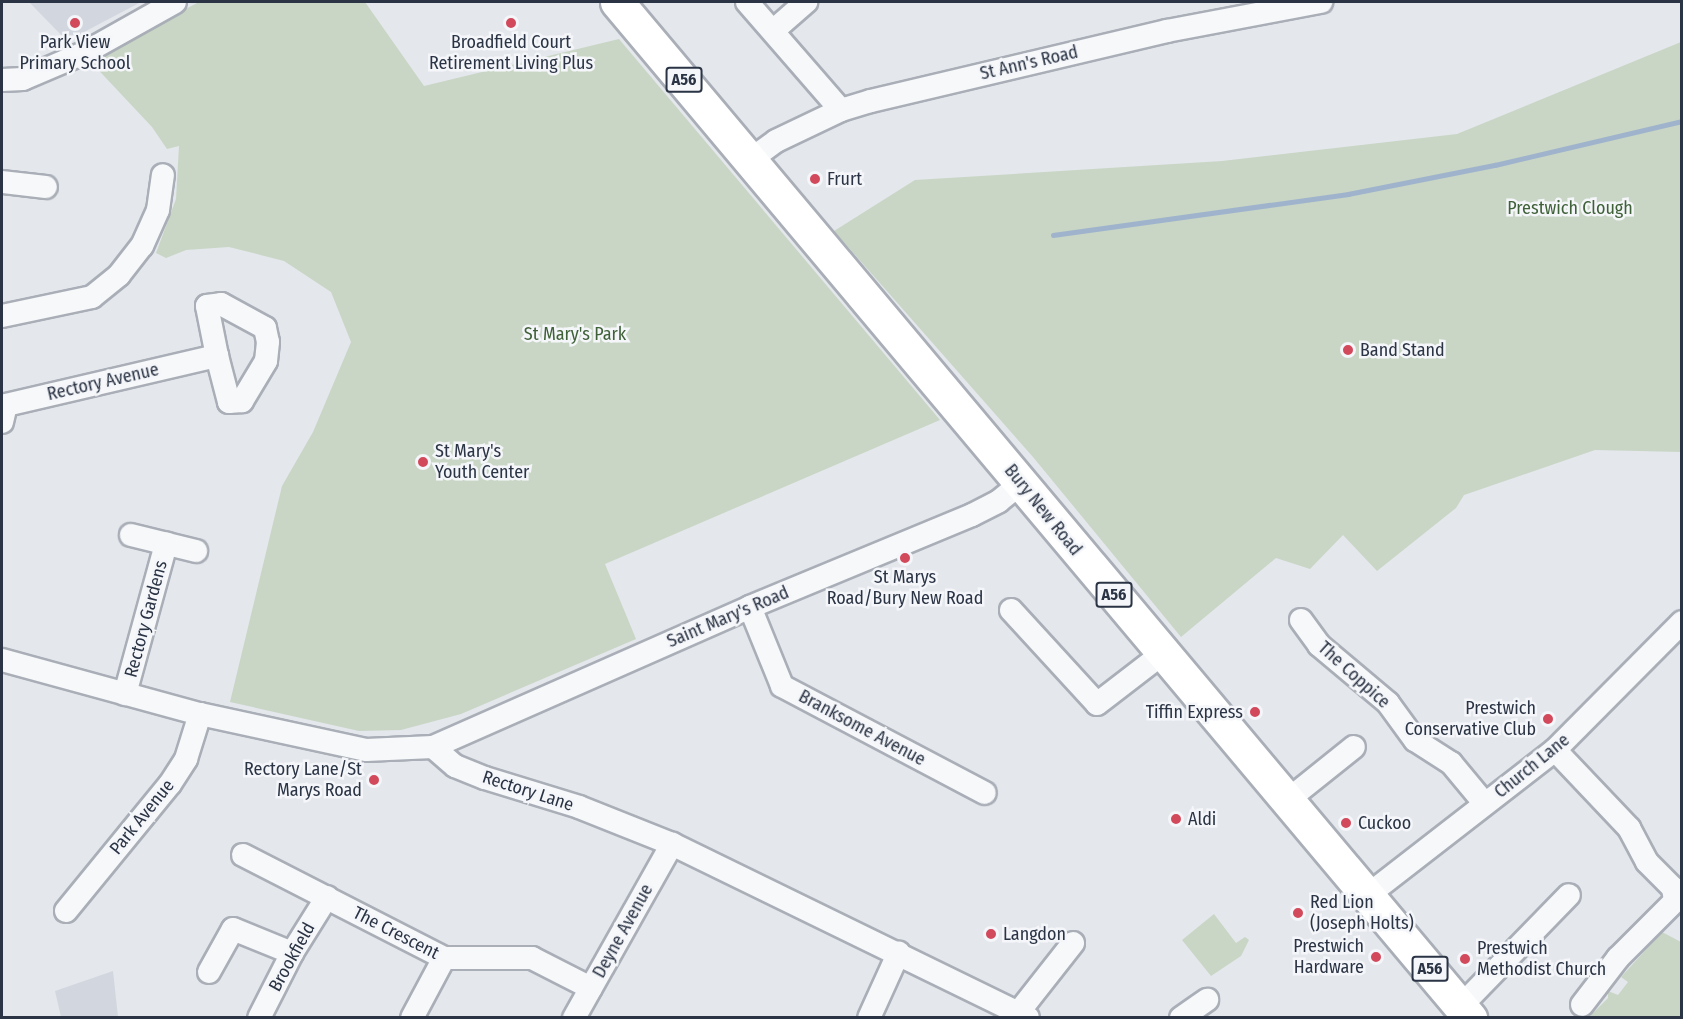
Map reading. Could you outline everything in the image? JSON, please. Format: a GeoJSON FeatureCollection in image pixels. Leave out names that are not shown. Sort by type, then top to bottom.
{"type":"FeatureCollection","features":[{"type":"Feature","properties":{"kind":"highway","name":"Bury New Road"},"geometry":{"type":"LineString","coordinates":[[617,2],[1162,654],[1289,799],[1465,1012]]}},
{"type":"Feature","properties":{"kind":"street"},"geometry":{"type":"LineString","coordinates":[[2,80],[23,79],[86,52],[175,2]]}},
{"type":"Feature","properties":{"kind":"street"},"geometry":{"type":"LineString","coordinates":[[747,2],[774,30],[841,110]]}},
{"type":"Feature","properties":{"kind":"street"},"geometry":{"type":"LineString","coordinates":[[774,30],[806,2]]}},
{"type":"Feature","properties":{"kind":"street","name":"St Ann's Road"},"geometry":{"type":"LineString","coordinates":[[750,160],[776,141],[841,110],[1245,8],[1321,2]]}},
{"type":"Feature","properties":{"kind":"street"},"geometry":{"type":"LineString","coordinates":[[2,316],[92,297],[118,276],[142,246],[158,210],[163,175]]}},
{"type":"Feature","properties":{"kind":"street"},"geometry":{"type":"LineString","coordinates":[[2,182],[46,187]]}},
{"type":"Feature","properties":{"kind":"street","name":"Rectory Avenue"},"geometry":{"type":"LineString","coordinates":[[2,422],[6,405],[217,356]]}},
{"type":"Feature","properties":{"kind":"street","name":"Saint Mary's Road"},"geometry":{"type":"LineString","coordinates":[[432,747],[750,607],[972,515],[999,501],[1021,483]]}},
{"type":"Feature","properties":{"kind":"street","name":"Rectory Gardens"},"geometry":{"type":"LineString","coordinates":[[131,535],[196,551]]}},
{"type":"Feature","properties":{"kind":"street","name":"Rectory Gardens"},"geometry":{"type":"LineString","coordinates":[[125,694],[166,544]]}},
{"type":"Feature","properties":{"kind":"street","name":"Branksome Avenue"},"geometry":{"type":"LineString","coordinates":[[750,607],[782,686],[985,793]]}},
{"type":"Feature","properties":{"kind":"street"},"geometry":{"type":"LineString","coordinates":[[1011,610],[1097,704],[1162,654]]}},
{"type":"Feature","properties":{"kind":"street","name":"The Coppice"},"geometry":{"type":"LineString","coordinates":[[1301,620],[1319,645],[1388,704],[1415,740],[1451,763],[1485,804]]}},
{"type":"Feature","properties":{"kind":"street","name":"Church Lane"},"geometry":{"type":"LineString","coordinates":[[1368,895],[1555,750],[1682,622]]}},
{"type":"Feature","properties":{"kind":"street"},"geometry":{"type":"LineString","coordinates":[[2,660],[200,714],[366,750],[432,747]]}},
{"type":"Feature","properties":{"kind":"street","name":"Park Avenue"},"geometry":{"type":"LineString","coordinates":[[66,911],[170,784],[186,759],[200,714]]}},
{"type":"Feature","properties":{"kind":"street","name":"Rectory Lane"},"geometry":{"type":"LineString","coordinates":[[432,747],[455,766],[485,778],[579,807],[672,844],[899,952],[1023,1015]]}},
{"type":"Feature","properties":{"kind":"street"},"geometry":{"type":"LineString","coordinates":[[1289,799],[1354,747]]}},
{"type":"Feature","properties":{"kind":"street"},"geometry":{"type":"LineString","coordinates":[[1555,750],[1629,828],[1647,862],[1673,888],[1675,901],[1618,958],[1582,1005]]}},
{"type":"Feature","properties":{"kind":"street","name":"Deyne Avenue"},"geometry":{"type":"LineString","coordinates":[[574,1017],[672,844]]}},
{"type":"Feature","properties":{"kind":"street","name":"The Crescent"},"geometry":{"type":"LineString","coordinates":[[243,855],[444,958],[532,958],[591,988]]}},
{"type":"Feature","properties":{"kind":"street"},"geometry":{"type":"LineString","coordinates":[[1465,1012],[1569,895]]}},
{"type":"Feature","properties":{"kind":"street","name":"Brookfield"},"geometry":{"type":"LineString","coordinates":[[259,1017],[291,953],[327,897]]}},
{"type":"Feature","properties":{"kind":"street"},"geometry":{"type":"LineString","coordinates":[[210,972],[233,929],[291,953]]}},
{"type":"Feature","properties":{"kind":"street"},"geometry":{"type":"LineString","coordinates":[[1023,1015],[1074,943]]}},
{"type":"Feature","properties":{"kind":"street"},"geometry":{"type":"LineString","coordinates":[[869,1017],[899,952]]}},
{"type":"Feature","properties":{"kind":"street"},"geometry":{"type":"LineString","coordinates":[[412,1017],[444,958]]}},
{"type":"Feature","properties":{"kind":"street"},"geometry":{"type":"LineString","coordinates":[[1181,1017],[1207,1000]]}},
{"type":"Feature","properties":{"kind":"shaded area","name":"Park View Primary School"},"geometry":{"type":"Polygon","coordinates":[[[29,2],[141,2],[67,41],[29,2]]]}},
{"type":"Feature","properties":{"kind":"shaded area"},"geometry":{"type":"Polygon","coordinates":[[[113,971],[118,1017],[61,1017],[55,991],[113,971]]]}},
{"type":"Feature","properties":{"kind":"green space","name":"St Mary's Park"},"geometry":{"type":"Polygon","coordinates":[[[199,2],[365,2],[424,86],[619,39],[940,420],[605,564],[636,639],[461,714],[401,730],[359,731],[230,702],[282,486],[313,432],[351,342],[331,292],[284,261],[229,247],[186,250],[166,258],[156,253],[176,199],[179,146],[167,149],[152,127],[89,60],[199,2]]]}},
{"type":"Feature","properties":{"kind":"green space","name":"Prestwich Clough"},"geometry":{"type":"Polygon","coordinates":[[[1681,42],[1681,452],[1595,450],[1464,495],[1456,508],[1377,571],[1343,535],[1310,569],[1276,558],[1181,637],[1033,457],[834,231],[915,180],[1222,161],[1457,134],[1681,42]]]}},
{"type":"Feature","properties":{"kind":"green space"},"geometry":{"type":"Polygon","coordinates":[[[1214,914],[1236,943],[1245,937],[1249,940],[1241,956],[1211,976],[1182,940],[1214,914]]]}},
{"type":"Feature","properties":{"kind":"green space"},"geometry":{"type":"Polygon","coordinates":[[[1662,932],[1681,942],[1681,1017],[1589,1017],[1608,998],[1608,991],[1618,995],[1628,982],[1621,977],[1662,932]]]}},
{"type":"Feature","properties":{"kind":"waterway"},"geometry":{"type":"LineString","coordinates":[[1053,235],[1348,194],[1495,165],[1682,121]]}},
{"type":"Feature","properties":{"kind":"place","name":"Park View Primary School"},"geometry":{"type":"Point","coordinates":[75,23]}},
{"type":"Feature","properties":{"kind":"place","name":"Broadfield Court Retirement Living Plus"},"geometry":{"type":"Point","coordinates":[511,23]}},
{"type":"Feature","properties":{"kind":"place","name":"Frurt"},"geometry":{"type":"Point","coordinates":[815,179]}},
{"type":"Feature","properties":{"kind":"place","name":"Band Stand"},"geometry":{"type":"Point","coordinates":[1348,350]}},
{"type":"Feature","properties":{"kind":"place","name":"St Mary's Youth Center"},"geometry":{"type":"Point","coordinates":[423,462]}},
{"type":"Feature","properties":{"kind":"place","name":"St Marys Road/Bury New Road"},"geometry":{"type":"Point","coordinates":[905,558]}},
{"type":"Feature","properties":{"kind":"place","name":"Tiffin Express"},"geometry":{"type":"Point","coordinates":[1255,712]}},
{"type":"Feature","properties":{"kind":"place","name":"Prestwich Conservative Club"},"geometry":{"type":"Point","coordinates":[1548,719]}},
{"type":"Feature","properties":{"kind":"place","name":"Rectory Lane/St Marys Road"},"geometry":{"type":"Point","coordinates":[374,780]}},
{"type":"Feature","properties":{"kind":"place","name":"Aldi"},"geometry":{"type":"Point","coordinates":[1176,819]}},
{"type":"Feature","properties":{"kind":"place","name":"Cuckoo"},"geometry":{"type":"Point","coordinates":[1346,823]}},
{"type":"Feature","properties":{"kind":"place","name":"Red Lion (Joseph Holts)"},"geometry":{"type":"Point","coordinates":[1298,913]}},
{"type":"Feature","properties":{"kind":"place","name":"Langdon"},"geometry":{"type":"Point","coordinates":[991,934]}},
{"type":"Feature","properties":{"kind":"place","name":"Prestwich Hardware"},"geometry":{"type":"Point","coordinates":[1376,957]}},
{"type":"Feature","properties":{"kind":"place","name":"Prestwich Methodist Church"},"geometry":{"type":"Point","coordinates":[1465,959]}}]}
